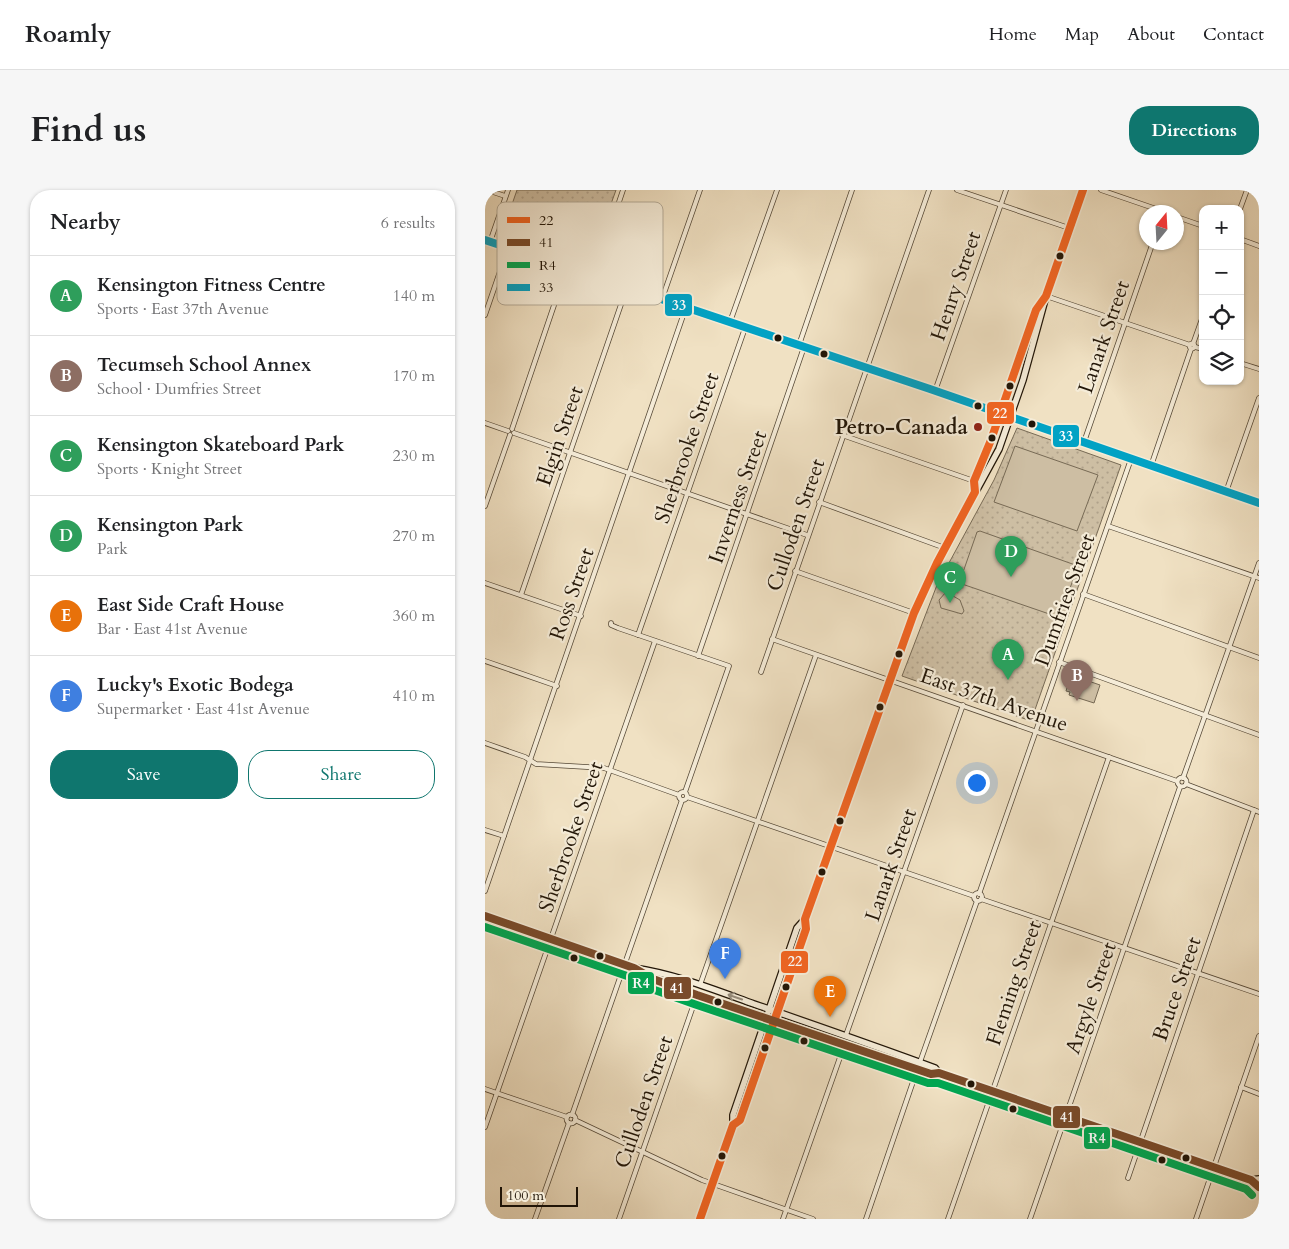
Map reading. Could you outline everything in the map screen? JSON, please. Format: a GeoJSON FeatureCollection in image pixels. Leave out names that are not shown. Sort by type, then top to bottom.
{"type":"FeatureCollection","features":[{"type":"Feature","properties":{"kind":"main road"},"geometry":{"type":"LineString","coordinates":[[700,1219],[733,1125],[733,1115],[765,1019],[797,928],[805,919],[914,613],[945,548],[994,461],[1011,417],[1043,312],[1046,296],[1083,190]]}},
{"type":"Feature","properties":{"kind":"main road"},"geometry":{"type":"LineString","coordinates":[[975,492],[974,481],[1001,414],[1036,310],[1046,296]]}},
{"type":"Feature","properties":{"kind":"main road"},"geometry":{"type":"LineString","coordinates":[[485,916],[634,968],[655,971],[701,985],[847,1035],[935,1068],[939,1073]]}},
{"type":"Feature","properties":{"kind":"main road"},"geometry":{"type":"LineString","coordinates":[[733,1125],[740,1120],[779,1012],[806,929],[805,919]]}},
{"type":"Feature","properties":{"kind":"main road"},"geometry":{"type":"LineString","coordinates":[[634,968],[653,979],[765,1019],[917,1070],[931,1074],[939,1073],[1066,1116],[1251,1180],[1259,1187]]}},
{"type":"Feature","properties":{"kind":"main road"},"geometry":{"type":"LineString","coordinates":[[1251,1180],[1259,1179]]}},
{"type":"Feature","properties":{"kind":"street"},"geometry":{"type":"LineString","coordinates":[[487,190],[505,196]]}},
{"type":"Feature","properties":{"kind":"street"},"geometry":{"type":"LineString","coordinates":[[503,202],[508,190]]}},
{"type":"Feature","properties":{"kind":"street"},"geometry":{"type":"LineString","coordinates":[[619,202],[623,190]]}},
{"type":"Feature","properties":{"kind":"street"},"geometry":{"type":"LineString","coordinates":[[663,296],[700,190]]}},
{"type":"Feature","properties":{"kind":"street"},"geometry":{"type":"LineString","coordinates":[[730,322],[777,190]]}},
{"type":"Feature","properties":{"kind":"street","name":"Inverness Street"},"geometry":{"type":"LineString","coordinates":[[698,656],[748,514],[852,190]]}},
{"type":"Feature","properties":{"kind":"street","name":"Culloden Street"},"geometry":{"type":"LineString","coordinates":[[761,672],[842,434],[929,190]]}},
{"type":"Feature","properties":{"kind":"street"},"geometry":{"type":"LineString","coordinates":[[957,190],[1069,228]]}},
{"type":"Feature","properties":{"kind":"street","name":"Henry Street"},"geometry":{"type":"LineString","coordinates":[[935,391],[1006,190]]}},
{"type":"Feature","properties":{"kind":"street"},"geometry":{"type":"LineString","coordinates":[[1101,190],[1144,205]]}},
{"type":"Feature","properties":{"kind":"street"},"geometry":{"type":"LineString","coordinates":[[1242,205],[1247,190]]}},
{"type":"Feature","properties":{"kind":"street"},"geometry":{"type":"LineString","coordinates":[[487,241],[497,216]]}},
{"type":"Feature","properties":{"kind":"street"},"geometry":{"type":"LineString","coordinates":[[1184,219],[1199,225]]}},
{"type":"Feature","properties":{"kind":"street"},"geometry":{"type":"LineString","coordinates":[[1244,240],[1259,246]]}},
{"type":"Feature","properties":{"kind":"street","name":"Lanark Street"},"geometry":{"type":"LineString","coordinates":[[1084,442],[1150,250]]}},
{"type":"Feature","properties":{"kind":"street"},"geometry":{"type":"LineString","coordinates":[[485,315],[497,280]]}},
{"type":"Feature","properties":{"kind":"street"},"geometry":{"type":"LineString","coordinates":[[1046,296],[1199,349]]}},
{"type":"Feature","properties":{"kind":"street"},"geometry":{"type":"LineString","coordinates":[[663,299],[1259,503]]}},
{"type":"Feature","properties":{"kind":"street"},"geometry":{"type":"LineString","coordinates":[[485,506],[554,305]]}},
{"type":"Feature","properties":{"kind":"street","name":"Elgin Street"},"geometry":{"type":"LineString","coordinates":[[521,595],[621,305]]}},
{"type":"Feature","properties":{"kind":"street","name":"Ross Street"},"geometry":{"type":"LineString","coordinates":[[485,891],[686,307]]}},
{"type":"Feature","properties":{"kind":"street"},"geometry":{"type":"LineString","coordinates":[[1151,466],[1199,327]]}},
{"type":"Feature","properties":{"kind":"street","name":"Sherbrooke Street"},"geometry":{"type":"LineString","coordinates":[[638,635],[745,328]]}},
{"type":"Feature","properties":{"kind":"street"},"geometry":{"type":"LineString","coordinates":[[1244,364],[1259,369]]}},
{"type":"Feature","properties":{"kind":"street"},"geometry":{"type":"LineString","coordinates":[[1226,492],[1259,398]]}},
{"type":"Feature","properties":{"kind":"street"},"geometry":{"type":"LineString","coordinates":[[485,423],[807,535]]}},
{"type":"Feature","properties":{"kind":"street"},"geometry":{"type":"LineString","coordinates":[[842,434],[974,481]]}},
{"type":"Feature","properties":{"kind":"street","name":"Dumfries Street"},"geometry":{"type":"LineString","coordinates":[[979,894],[1131,459]]}},
{"type":"Feature","properties":{"kind":"street"},"geometry":{"type":"LineString","coordinates":[[819,502],[945,548]]}},
{"type":"Feature","properties":{"kind":"street"},"geometry":{"type":"LineString","coordinates":[[1108,526],[1257,577]]}},
{"type":"Feature","properties":{"kind":"street"},"geometry":{"type":"LineString","coordinates":[[1186,784],[1180,787],[1177,781],[1183,778],[1229,647],[1257,577],[1259,563]]}},
{"type":"Feature","properties":{"kind":"street"},"geometry":{"type":"LineString","coordinates":[[795,571],[914,613]]}},
{"type":"Feature","properties":{"kind":"street"},"geometry":{"type":"LineString","coordinates":[[485,582],[581,616]]}},
{"type":"Feature","properties":{"kind":"street"},"geometry":{"type":"LineString","coordinates":[[1083,594],[1259,658]]}},
{"type":"Feature","properties":{"kind":"street"},"geometry":{"type":"LineString","coordinates":[[611,623],[611,625],[618,628],[729,666],[685,792],[687,797],[974,896],[979,900],[1259,994]]}},
{"type":"Feature","properties":{"kind":"street","name":"East 37th Avenue"},"geometry":{"type":"LineString","coordinates":[[772,639],[1177,781]]}},
{"type":"Feature","properties":{"kind":"street","name":"Sherbrooke Street"},"geometry":{"type":"LineString","coordinates":[[485,1127],[655,641]]}},
{"type":"Feature","properties":{"kind":"street"},"geometry":{"type":"LineString","coordinates":[[701,985],[816,655]]}},
{"type":"Feature","properties":{"kind":"street"},"geometry":{"type":"LineString","coordinates":[[485,661],[557,686]]}},
{"type":"Feature","properties":{"kind":"street"},"geometry":{"type":"LineString","coordinates":[[1059,662],[1259,735]]}},
{"type":"Feature","properties":{"kind":"street","name":"Lanark Street"},"geometry":{"type":"LineString","coordinates":[[847,1035],[963,705]]}},
{"type":"Feature","properties":{"kind":"street"},"geometry":{"type":"LineString","coordinates":[[485,743],[531,760],[536,764],[610,770],[679,795],[682,800]]}},
{"type":"Feature","properties":{"kind":"street","name":"Fleming Street"},"geometry":{"type":"LineString","coordinates":[[948,1219],[1109,757]]}},
{"type":"Feature","properties":{"kind":"street"},"geometry":{"type":"LineString","coordinates":[[1183,778],[1186,784],[1257,811]]}},
{"type":"Feature","properties":{"kind":"street","name":"Argyle Street"},"geometry":{"type":"LineString","coordinates":[[1030,1219],[1180,787]]}},
{"type":"Feature","properties":{"kind":"street"},"geometry":{"type":"LineString","coordinates":[[679,795],[685,792]]}},
{"type":"Feature","properties":{"kind":"street"},"geometry":{"type":"LineString","coordinates":[[485,1089],[567,1117],[572,1115],[682,800],[687,797]]}},
{"type":"Feature","properties":{"kind":"street","name":"Bruce Street"},"geometry":{"type":"LineString","coordinates":[[1128,1178],[1198,973],[1257,811]]}},
{"type":"Feature","properties":{"kind":"street"},"geometry":{"type":"LineString","coordinates":[[485,830],[504,836]]}},
{"type":"Feature","properties":{"kind":"street"},"geometry":{"type":"LineString","coordinates":[[920,1062],[979,900],[979,894],[974,896]]}},
{"type":"Feature","properties":{"kind":"street","name":"Culloden Street"},"geometry":{"type":"LineString","coordinates":[[619,1219],[697,995]]}},
{"type":"Feature","properties":{"kind":"street"},"geometry":{"type":"LineString","coordinates":[[1195,1219],[1259,1036]]}},
{"type":"Feature","properties":{"kind":"street"},"geometry":{"type":"LineString","coordinates":[[783,1219],[844,1046]]}},
{"type":"Feature","properties":{"kind":"street"},"geometry":{"type":"LineString","coordinates":[[866,1219],[917,1070]]}},
{"type":"Feature","properties":{"kind":"street"},"geometry":{"type":"LineString","coordinates":[[1241,1087],[1259,1094]]}},
{"type":"Feature","properties":{"kind":"street"},"geometry":{"type":"LineString","coordinates":[[572,1115],[575,1120],[713,1184],[813,1219]]}},
{"type":"Feature","properties":{"kind":"street"},"geometry":{"type":"LineString","coordinates":[[535,1219],[569,1123],[567,1117]]}},
{"type":"Feature","properties":{"kind":"street"},"geometry":{"type":"LineString","coordinates":[[569,1123],[575,1120]]}},
{"type":"Feature","properties":{"kind":"shaded area"},"geometry":{"type":"Polygon","coordinates":[[[517,190],[616,190],[612,202],[513,202],[517,190]]]}},
{"type":"Feature","properties":{"kind":"shaded area"},"geometry":{"type":"Polygon","coordinates":[[[1017,428],[1121,465],[1031,721],[902,676],[937,585],[994,480],[1017,428]]]}},
{"type":"Feature","properties":{"kind":"shaded area"},"geometry":{"type":"Polygon","coordinates":[[[1015,446],[1098,475],[1077,531],[994,502],[1015,446]]]}},
{"type":"Feature","properties":{"kind":"shaded area"},"geometry":{"type":"Polygon","coordinates":[[[980,531],[1078,566],[1060,616],[1058,617],[962,584],[961,578],[977,532],[980,531]]]}},
{"type":"Feature","properties":{"kind":"shaded area"},"geometry":{"type":"Polygon","coordinates":[[[946,592],[960,600],[964,611],[962,614],[941,608],[939,600],[946,592]]]}},
{"type":"Feature","properties":{"kind":"shaded area"},"geometry":{"type":"Polygon","coordinates":[[[1071,675],[1100,685],[1094,703],[1069,695],[1070,692],[1066,691],[1071,675]]]}},
{"type":"Feature","properties":{"kind":"transit line","name":"22"},"geometry":{"type":"LineString","coordinates":[[700,1219],[733,1125],[740,1120],[806,929],[805,919],[914,613],[937,563],[975,492],[974,481],[991,440],[1036,310],[1046,296],[1083,190]]}},
{"type":"Feature","properties":{"kind":"transit line","name":"33"},"geometry":{"type":"LineString","coordinates":[[485,240],[497,244]]}},
{"type":"Feature","properties":{"kind":"transit line","name":"33"},"geometry":{"type":"LineString","coordinates":[[663,300],[930,389],[1259,503]]}},
{"type":"Feature","properties":{"kind":"transit line","name":"41"},"geometry":{"type":"LineString","coordinates":[[485,916],[634,968],[653,979],[697,995],[931,1074],[939,1073],[1251,1180],[1259,1187]]}},
{"type":"Feature","properties":{"kind":"transit line","name":"R4"},"geometry":{"type":"LineString","coordinates":[[485,927],[630,977],[649,988],[694,1004],[928,1083],[938,1083],[1246,1189],[1252,1195]]}},
{"type":"Feature","properties":{"kind":"place","name":"Petro-Canada"},"geometry":{"type":"Point","coordinates":[978,427]}},
{"type":"Feature","properties":{"kind":"place","name":"Kensington Park"},"geometry":{"type":"Point","coordinates":[1011,577]}},
{"type":"Feature","properties":{"kind":"place","name":"Kensington Skateboard Park"},"geometry":{"type":"Point","coordinates":[950,603]}},
{"type":"Feature","properties":{"kind":"place","name":"Kensington Fitness Centre"},"geometry":{"type":"Point","coordinates":[1008,680]}},
{"type":"Feature","properties":{"kind":"place","name":"Tecumseh School Annex"},"geometry":{"type":"Point","coordinates":[1077,701]}},
{"type":"Feature","properties":{"kind":"place","name":"Lucky's Exotic Bodega"},"geometry":{"type":"Point","coordinates":[725,979]}},
{"type":"Feature","properties":{"kind":"place","name":"East Side Craft House"},"geometry":{"type":"Point","coordinates":[830,1017]}}]}
